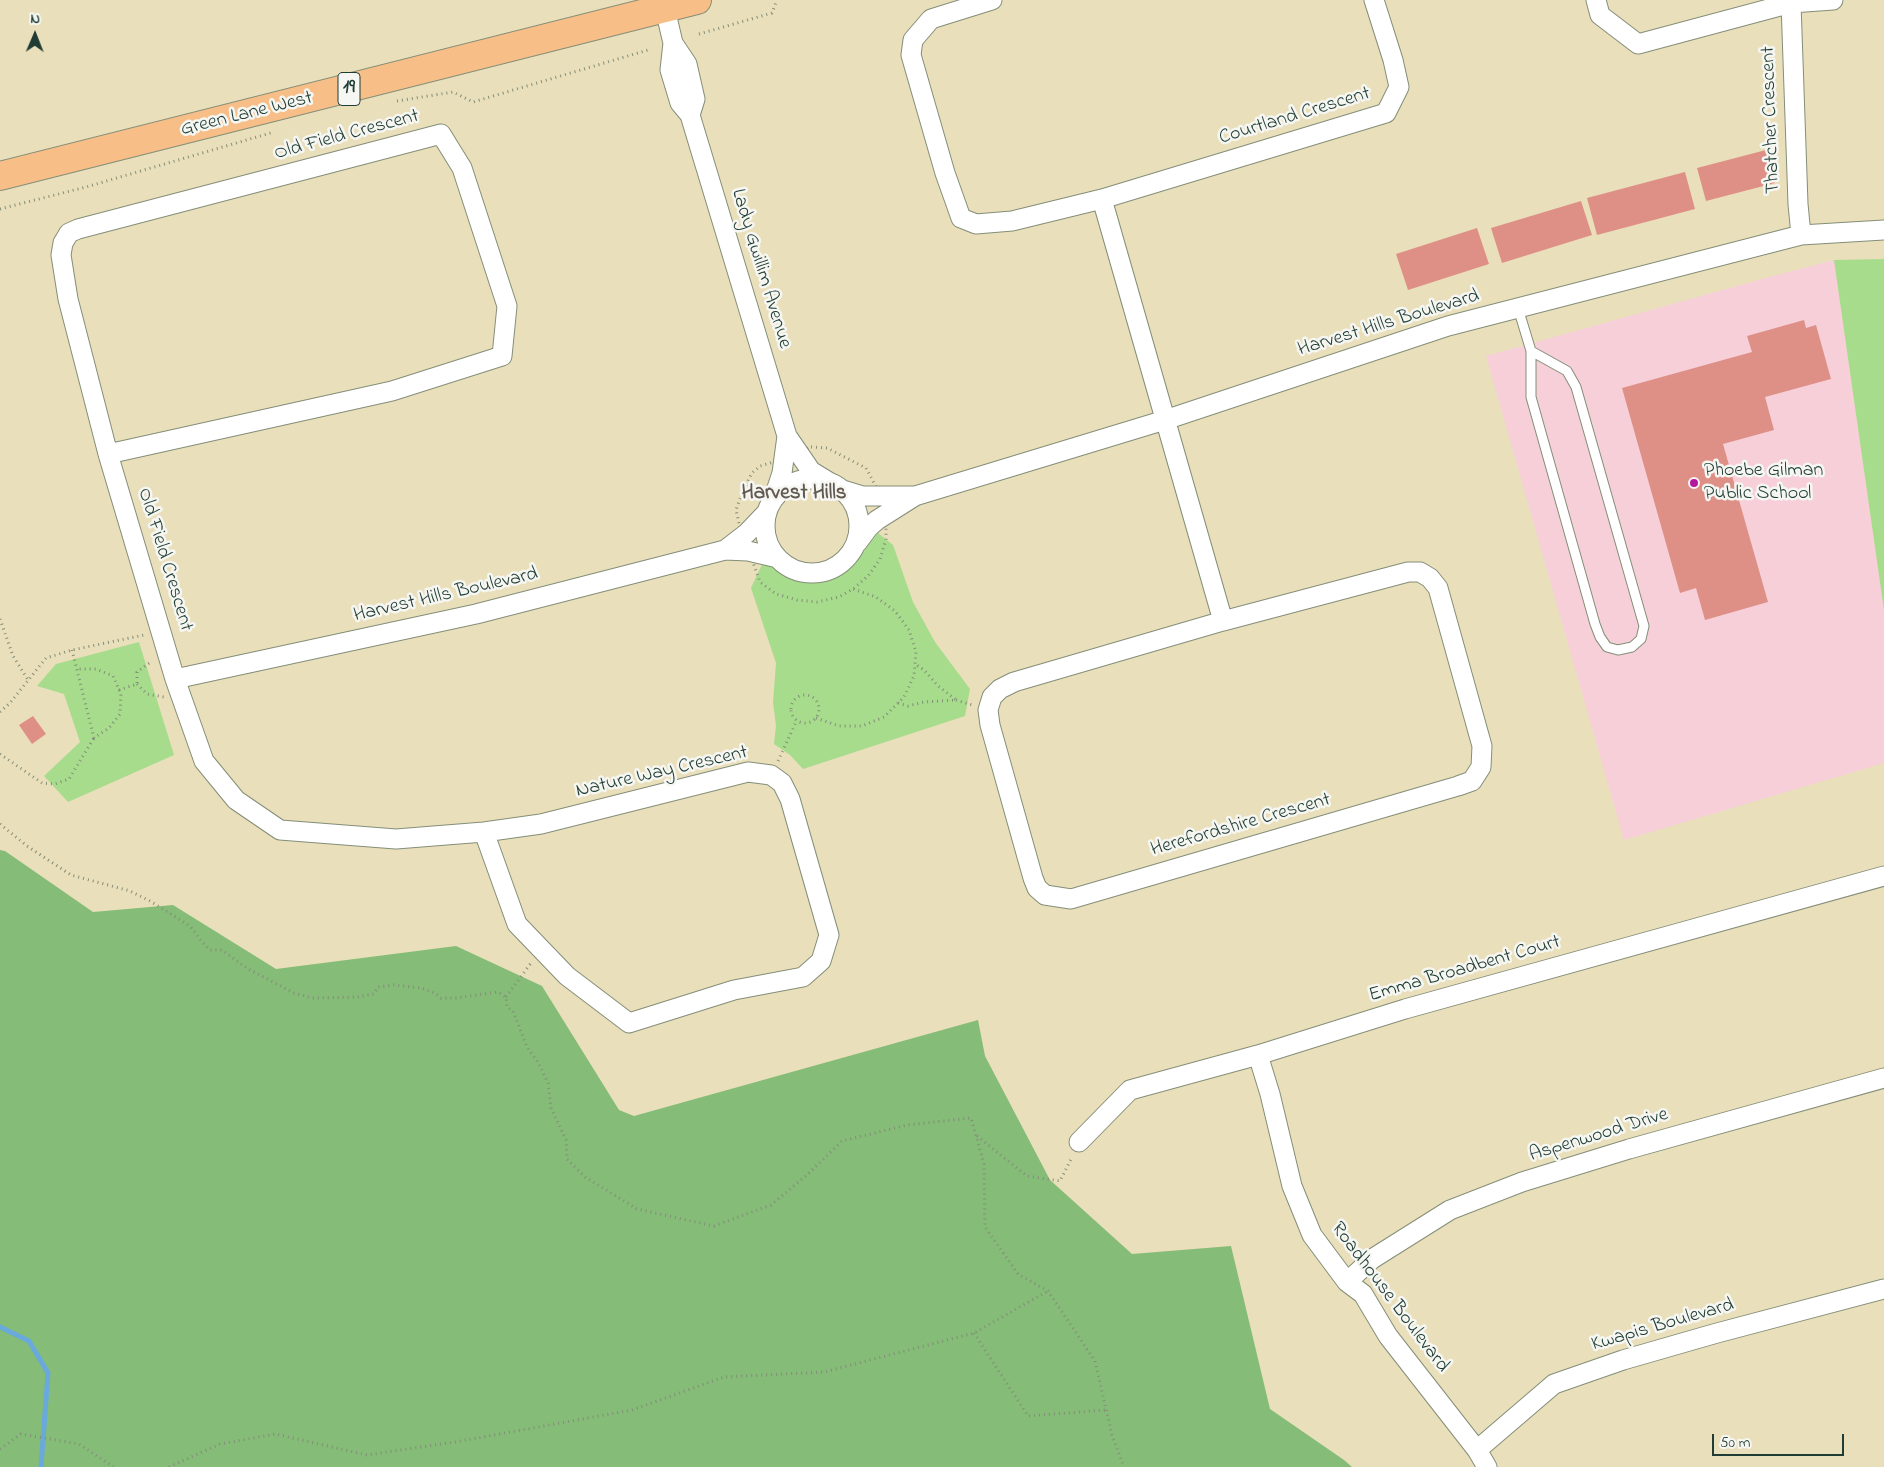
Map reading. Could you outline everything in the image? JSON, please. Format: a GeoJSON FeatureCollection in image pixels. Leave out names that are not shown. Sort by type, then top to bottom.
{"type":"FeatureCollection","features":[{"type":"Feature","properties":{"kind":"main road","name":"Green Lane West"},"geometry":{"type":"LineString","coordinates":[[0,176],[697,0]]}},
{"type":"Feature","properties":{"kind":"street","name":"Courtland Crescent"},"geometry":{"type":"LineString","coordinates":[[992,0],[931,20],[913,40],[911,54],[945,173],[961,218],[976,224],[1012,221],[1102,199],[1386,113],[1399,87],[1393,60],[1374,0]]}},
{"type":"Feature","properties":{"kind":"street"},"geometry":{"type":"LineString","coordinates":[[1596,0],[1600,15],[1638,44],[1791,3],[1833,0]]}},
{"type":"Feature","properties":{"kind":"street","name":"Thatcher Crescent"},"geometry":{"type":"LineString","coordinates":[[1791,3],[1801,235]]}},
{"type":"Feature","properties":{"kind":"street","name":"Lady Gwillim Avenue"},"geometry":{"type":"LineString","coordinates":[[665,9],[673,43],[687,64],[695,99],[690,115],[787,436],[791,456],[782,473],[771,505]]}},
{"type":"Feature","properties":{"kind":"street","name":"Old Field Crescent"},"geometry":{"type":"LineString","coordinates":[[108,454],[392,391],[502,356],[507,306],[462,168],[440,134],[88,227],[70,233],[63,243],[61,255],[68,299],[108,454],[179,687]]}},
{"type":"Feature","properties":{"kind":"street"},"geometry":{"type":"LineString","coordinates":[[1102,199],[1223,621]]}},
{"type":"Feature","properties":{"kind":"street","name":"Harvest Hills Boulevard"},"geometry":{"type":"LineString","coordinates":[[836,486],[884,505],[1165,420],[1448,326],[1801,235],[1884,230]]}},
{"type":"Feature","properties":{"kind":"street"},"geometry":{"type":"LineString","coordinates":[[771,505],[765,528],[769,544],[778,558],[791,568],[807,572],[820,572],[835,567],[848,556],[856,542],[859,534],[859,518],[853,502],[836,486],[791,456]]}},
{"type":"Feature","properties":{"kind":"street"},"geometry":{"type":"LineString","coordinates":[[746,543],[782,489],[796,481],[813,479],[836,486]]}},
{"type":"Feature","properties":{"kind":"street"},"geometry":{"type":"LineString","coordinates":[[856,542],[884,505]]}},
{"type":"Feature","properties":{"kind":"street","name":"Harvest Hills Boulevard"},"geometry":{"type":"LineString","coordinates":[[179,687],[476,614],[746,543],[778,558]]}},
{"type":"Feature","properties":{"kind":"street","name":"Herefordshire Crescent"},"geometry":{"type":"LineString","coordinates":[[1408,572],[1420,572],[1430,578],[1438,588],[1482,746],[1481,767],[1472,780],[1449,789],[1071,898],[1045,894],[1037,888],[1033,878],[990,725],[988,710],[992,697],[1000,689],[1014,682],[1223,621],[1408,572]]}},
{"type":"Feature","properties":{"kind":"street","name":"Nature Way Crescent"},"geometry":{"type":"LineString","coordinates":[[179,687],[204,761],[236,800],[280,830],[396,839],[484,832],[541,824],[748,772],[771,775],[782,783],[790,799],[829,935],[820,961],[804,977],[734,990],[630,1023],[567,976],[517,924],[484,832]]}},
{"type":"Feature","properties":{"kind":"street","name":"Emma Broadbent Court"},"geometry":{"type":"LineString","coordinates":[[1079,1142],[1130,1090],[1258,1055],[1405,1009],[1884,876]]}},
{"type":"Feature","properties":{"kind":"street","name":"Roadhouse Boulevard"},"geometry":{"type":"LineString","coordinates":[[1258,1055],[1270,1094],[1292,1186],[1312,1235],[1347,1282],[1363,1294],[1388,1336],[1477,1450],[1487,1467]]}},
{"type":"Feature","properties":{"kind":"street","name":"Aspenwood Drive"},"geometry":{"type":"LineString","coordinates":[[1347,1282],[1372,1259],[1450,1210],[1522,1182],[1629,1149],[1884,1078]]}},
{"type":"Feature","properties":{"kind":"street","name":"Kwapis Boulevard"},"geometry":{"type":"LineString","coordinates":[[1477,1450],[1554,1384],[1623,1360],[1884,1289]]}},
{"type":"Feature","properties":{"kind":"lane"},"geometry":{"type":"LineString","coordinates":[[1518,308],[1531,351],[1532,397],[1595,624],[1600,637],[1608,647],[1618,650],[1632,648],[1641,639],[1644,626],[1576,387],[1567,371],[1531,351]]}},
{"type":"Feature","properties":{"kind":"path"},"geometry":{"type":"LineString","coordinates":[[699,34],[772,13],[777,0]]}},
{"type":"Feature","properties":{"kind":"path"},"geometry":{"type":"LineString","coordinates":[[388,102],[453,92],[473,102],[648,50]]}},
{"type":"Feature","properties":{"kind":"path"},"geometry":{"type":"LineString","coordinates":[[0,210],[86,187],[276,131]]}},
{"type":"Feature","properties":{"kind":"path"},"geometry":{"type":"LineString","coordinates":[[811,447],[827,448],[866,468],[884,505],[886,539],[880,559],[868,576],[853,589],[839,597],[817,602],[797,600],[776,594],[760,582],[736,510],[752,473],[760,466],[811,447]]}},
{"type":"Feature","properties":{"kind":"path"},"geometry":{"type":"LineString","coordinates":[[816,718],[839,726],[862,726],[884,717],[904,697],[914,676],[916,652],[909,630],[895,611],[876,597],[862,594],[853,589]]}},
{"type":"Feature","properties":{"kind":"path"},"geometry":{"type":"LineString","coordinates":[[0,619],[13,656],[28,680]]}},
{"type":"Feature","properties":{"kind":"path"},"geometry":{"type":"LineString","coordinates":[[0,712],[46,658],[72,650],[162,631]]}},
{"type":"Feature","properties":{"kind":"path"},"geometry":{"type":"LineString","coordinates":[[72,650],[94,738]]}},
{"type":"Feature","properties":{"kind":"path"},"geometry":{"type":"LineString","coordinates":[[168,651],[137,672],[137,684],[147,694],[159,697],[179,687]]}},
{"type":"Feature","properties":{"kind":"path"},"geometry":{"type":"LineString","coordinates":[[898,703],[908,706],[924,702],[956,700],[936,685],[924,670],[915,663]]}},
{"type":"Feature","properties":{"kind":"path"},"geometry":{"type":"LineString","coordinates":[[0,754],[42,783],[55,784],[69,779],[94,738],[109,728],[120,714],[121,694],[112,676],[96,669],[77,669]]}},
{"type":"Feature","properties":{"kind":"path"},"geometry":{"type":"LineString","coordinates":[[120,690],[137,684]]}},
{"type":"Feature","properties":{"kind":"path"},"geometry":{"type":"LineString","coordinates":[[802,695],[812,696],[820,709],[816,718],[808,723],[797,720],[791,707],[794,700],[802,695]]}},
{"type":"Feature","properties":{"kind":"path"},"geometry":{"type":"LineString","coordinates":[[771,775],[797,720]]}},
{"type":"Feature","properties":{"kind":"path"},"geometry":{"type":"LineString","coordinates":[[0,824],[34,851],[71,876],[130,891],[150,901],[190,926],[203,944],[210,950],[222,950],[248,969],[294,993],[312,998],[357,997],[374,994],[378,987],[394,984],[420,988],[435,993],[441,998],[498,992],[506,997]]}},
{"type":"Feature","properties":{"kind":"path"},"geometry":{"type":"LineString","coordinates":[[541,949],[506,997],[507,1007],[513,1011],[527,1047],[540,1064],[548,1083],[551,1108],[563,1129],[566,1140],[567,1159],[585,1177],[637,1209],[714,1226],[772,1205],[842,1141],[907,1125],[971,1118],[984,1164],[985,1226],[1018,1274],[1048,1291],[1095,1361],[1112,1434],[1124,1467]]}},
{"type":"Feature","properties":{"kind":"path"},"geometry":{"type":"LineString","coordinates":[[976,1136],[1026,1176],[1060,1181],[1079,1142]]}},
{"type":"Feature","properties":{"kind":"path"},"geometry":{"type":"LineString","coordinates":[[170,1467],[220,1444],[275,1434],[367,1454],[455,1442],[632,1410],[724,1377],[824,1372],[974,1333],[1048,1291]]}},
{"type":"Feature","properties":{"kind":"path"},"geometry":{"type":"LineString","coordinates":[[974,1333],[1028,1416],[1106,1410]]}},
{"type":"Feature","properties":{"kind":"path"},"geometry":{"type":"LineString","coordinates":[[0,1449],[21,1434],[79,1444],[114,1467]]}},
{"type":"Feature","properties":{"kind":"shaded area","name":"Phoebe Gilman Public School"},"geometry":{"type":"Polygon","coordinates":[[[1834,260],[1884,610],[1884,763],[1624,840],[1486,356],[1834,260]]]}},
{"type":"Feature","properties":{"kind":"green space"},"geometry":{"type":"Polygon","coordinates":[[[1884,259],[1884,610],[1834,260],[1884,259]]]}},
{"type":"Feature","properties":{"kind":"green space"},"geometry":{"type":"Polygon","coordinates":[[[878,533],[893,545],[913,602],[935,642],[970,689],[965,716],[803,769],[790,755],[774,744],[776,726],[773,702],[776,663],[751,588],[764,560],[786,573],[816,580],[840,573],[860,556],[878,533]]]}},
{"type":"Feature","properties":{"kind":"green space"},"geometry":{"type":"Polygon","coordinates":[[[139,642],[174,755],[68,802],[44,776],[80,742],[64,694],[37,686],[56,664],[139,642]]]}},
{"type":"Feature","properties":{"kind":"green space"},"geometry":{"type":"Polygon","coordinates":[[[0,850],[5,851],[93,912],[173,905],[276,969],[456,946],[542,986],[619,1110],[634,1116],[978,1020],[985,1056],[1050,1180],[1132,1254],[1231,1246],[1270,1409],[1352,1467],[0,1467],[0,850]]]}},
{"type":"Feature","properties":{"kind":"building"},"geometry":{"type":"Polygon","coordinates":[[[1766,150],[1775,183],[1706,201],[1697,168],[1766,150]]]}},
{"type":"Feature","properties":{"kind":"building"},"geometry":{"type":"Polygon","coordinates":[[[1685,172],[1695,209],[1597,235],[1587,198],[1685,172]]]}},
{"type":"Feature","properties":{"kind":"building"},"geometry":{"type":"Polygon","coordinates":[[[1581,201],[1592,235],[1502,263],[1491,228],[1581,201]]]}},
{"type":"Feature","properties":{"kind":"building"},"geometry":{"type":"Polygon","coordinates":[[[1477,228],[1489,264],[1408,290],[1396,254],[1477,228]]]}},
{"type":"Feature","properties":{"kind":"building"},"geometry":{"type":"Polygon","coordinates":[[[1804,320],[1806,328],[1816,325],[1831,379],[1765,397],[1774,430],[1723,444],[1768,602],[1705,620],[1696,588],[1680,593],[1622,388],[1752,352],[1747,336],[1804,320]]]}},
{"type":"Feature","properties":{"kind":"building"},"geometry":{"type":"Polygon","coordinates":[[[33,716],[46,734],[32,744],[19,725],[33,716]]]}},
{"type":"Feature","properties":{"kind":"waterway"},"geometry":{"type":"LineString","coordinates":[[0,1327],[29,1341],[48,1373],[41,1467]]}},
{"type":"Feature","properties":{"kind":"place","name":"Phoebe Gilman Public School"},"geometry":{"type":"Point","coordinates":[1694,483]}},
{"type":"Feature","properties":{"kind":"district","name":"Harvest Hills"},"geometry":{"type":"Point","coordinates":[794,495]}}]}
